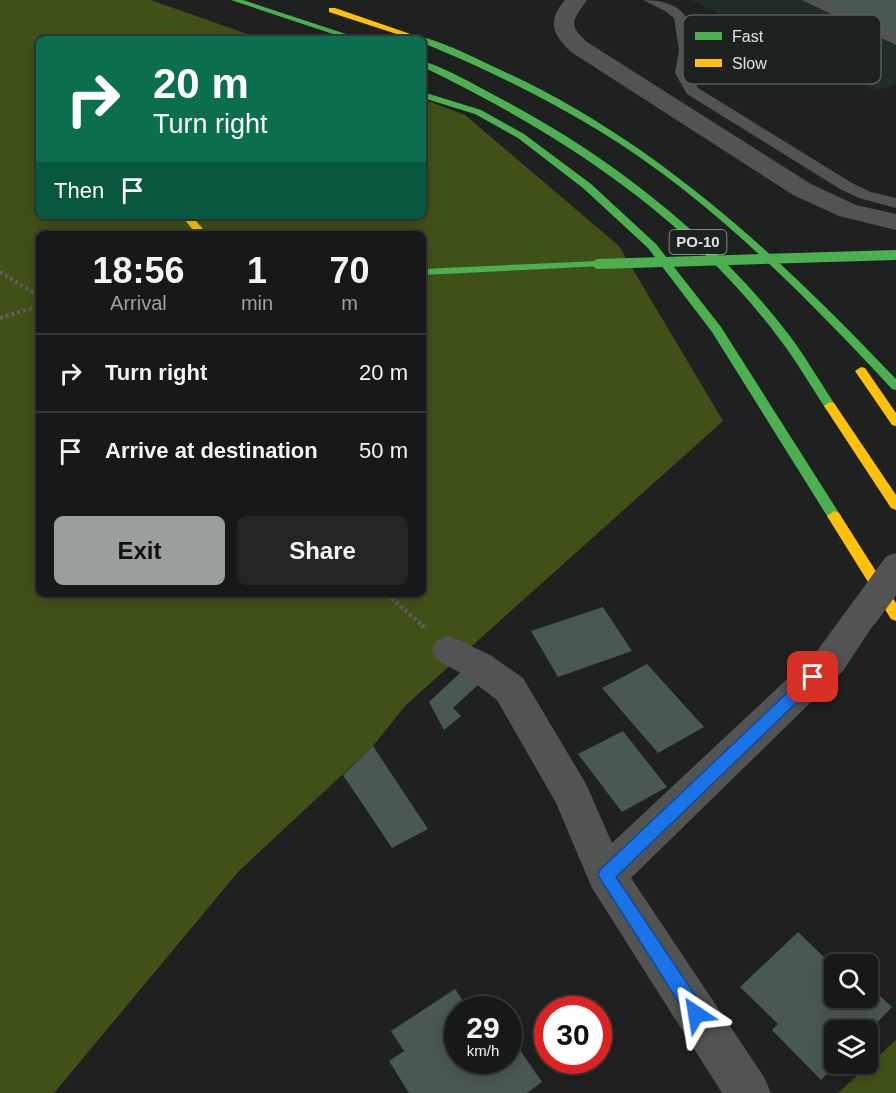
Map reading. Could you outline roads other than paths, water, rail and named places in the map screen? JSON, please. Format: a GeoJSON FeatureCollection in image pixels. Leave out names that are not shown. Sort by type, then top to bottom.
{"type":"FeatureCollection","features":[{"type":"Feature","properties":{"kind":"main road"},"geometry":{"type":"LineString","coordinates":[[235,0],[348,36]]}},
{"type":"Feature","properties":{"kind":"main road","name":"PO-10"},"geometry":{"type":"LineString","coordinates":[[322,7],[413,36]]}},
{"type":"Feature","properties":{"kind":"main road","name":"PO-10"},"geometry":{"type":"LineString","coordinates":[[426,40],[471,57],[525,83],[621,140],[687,187],[739,231],[783,273],[847,352],[896,422]]}},
{"type":"Feature","properties":{"kind":"main road","name":"PO-10"},"geometry":{"type":"LineString","coordinates":[[426,65],[542,123],[586,152],[648,199],[705,248],[775,326],[873,467],[896,505]]}},
{"type":"Feature","properties":{"kind":"main road"},"geometry":{"type":"LineString","coordinates":[[426,96],[478,112],[521,136],[587,186],[652,246],[717,330],[880,614]]}},
{"type":"Feature","properties":{"kind":"main road"},"geometry":{"type":"LineString","coordinates":[[190,219],[200,231]]}},
{"type":"Feature","properties":{"kind":"main road"},"geometry":{"type":"LineString","coordinates":[[426,272],[896,255]]}},
{"type":"Feature","properties":{"kind":"main road"},"geometry":{"type":"LineString","coordinates":[[783,273],[854,339],[896,386]]}},
{"type":"Feature","properties":{"kind":"street"},"geometry":{"type":"LineString","coordinates":[[577,0],[565,14],[563,30],[579,46],[790,183],[836,206],[876,219],[896,222]]}},
{"type":"Feature","properties":{"kind":"street"},"geometry":{"type":"LineString","coordinates":[[606,875],[880,614],[896,569]]}},
{"type":"Feature","properties":{"kind":"street"},"geometry":{"type":"LineString","coordinates":[[450,650],[477,665],[510,689],[572,795],[606,875],[748,1093]]}},
{"type":"Feature","properties":{"kind":"lane"},"geometry":{"type":"LineString","coordinates":[[649,0],[670,8],[680,16],[683,25]]}},
{"type":"Feature","properties":{"kind":"lane"},"geometry":{"type":"LineString","coordinates":[[813,0],[844,15]]}},
{"type":"Feature","properties":{"kind":"lane"},"geometry":{"type":"LineString","coordinates":[[881,33],[896,40]]}},
{"type":"Feature","properties":{"kind":"lane"},"geometry":{"type":"LineString","coordinates":[[688,84],[692,91],[846,186],[865,195],[896,203]]}}]}
